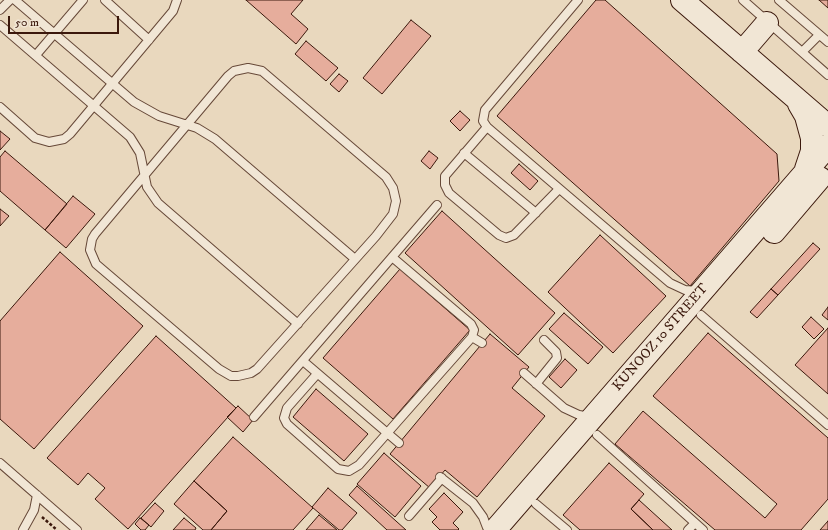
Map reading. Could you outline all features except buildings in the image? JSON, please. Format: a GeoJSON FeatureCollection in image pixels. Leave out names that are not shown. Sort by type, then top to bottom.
{"type":"FeatureCollection","features":[{"type":"Feature","properties":{"kind":"street"},"geometry":{"type":"LineString","coordinates":[[682,0],[828,126]]}},
{"type":"Feature","properties":{"kind":"street"},"geometry":{"type":"LineString","coordinates":[[742,52],[767,23]]}},
{"type":"Feature","properties":{"kind":"street"},"geometry":{"type":"LineString","coordinates":[[795,98],[806,116],[812,138],[812,151],[807,182],[828,175]]}},
{"type":"Feature","properties":{"kind":"street","name":"KUNOOZ 10 STREET"},"geometry":{"type":"LineString","coordinates":[[495,530],[701,315],[807,182],[828,146]]}},
{"type":"Feature","properties":{"kind":"street","name":"KUNOOZ 10 STREET"},"geometry":{"type":"LineString","coordinates":[[514,530],[536,504],[596,425],[702,291],[807,182],[828,168]]}},
{"type":"Feature","properties":{"kind":"lane"},"geometry":{"type":"LineString","coordinates":[[0,10],[10,0]]}},
{"type":"Feature","properties":{"kind":"lane"},"geometry":{"type":"LineString","coordinates":[[15,0],[134,102],[146,110],[173,122],[187,125],[202,131],[215,139],[355,259]]}},
{"type":"Feature","properties":{"kind":"lane"},"geometry":{"type":"LineString","coordinates":[[36,55],[83,0]]}},
{"type":"Feature","properties":{"kind":"lane"},"geometry":{"type":"LineString","coordinates":[[105,0],[149,40]]}},
{"type":"Feature","properties":{"kind":"lane"},"geometry":{"type":"LineString","coordinates":[[0,107],[35,138],[49,142],[64,139],[70,134],[173,11],[177,0]]}},
{"type":"Feature","properties":{"kind":"lane"},"geometry":{"type":"LineString","coordinates":[[578,0],[485,110],[482,117],[484,124],[670,283],[685,290],[702,291]]}},
{"type":"Feature","properties":{"kind":"lane"},"geometry":{"type":"LineString","coordinates":[[743,0],[767,23],[828,75]]}},
{"type":"Feature","properties":{"kind":"lane"},"geometry":{"type":"LineString","coordinates":[[779,0],[828,42]]}},
{"type":"Feature","properties":{"kind":"lane"},"geometry":{"type":"LineString","coordinates":[[0,25],[134,141],[140,153],[147,187],[158,203],[298,324]]}},
{"type":"Feature","properties":{"kind":"lane"},"geometry":{"type":"LineString","coordinates":[[802,52],[819,34]]}},
{"type":"Feature","properties":{"kind":"lane"},"geometry":{"type":"LineString","coordinates":[[241,69],[255,69],[262,71],[386,177],[394,188],[396,201],[393,214],[257,369],[245,375],[231,376],[219,370],[96,264],[90,250],[92,239],[187,125],[228,76],[241,69]]}},
{"type":"Feature","properties":{"kind":"lane"},"geometry":{"type":"LineString","coordinates":[[488,127],[464,153],[446,176],[446,189],[499,235],[506,238],[514,235],[559,189]]}},
{"type":"Feature","properties":{"kind":"lane"},"geometry":{"type":"LineString","coordinates":[[464,153],[536,213]]}},
{"type":"Feature","properties":{"kind":"lane"},"geometry":{"type":"LineString","coordinates":[[254,417],[437,205]]}},
{"type":"Feature","properties":{"kind":"lane"},"geometry":{"type":"LineString","coordinates":[[317,374],[287,408],[284,418],[287,424],[338,469],[349,471],[356,468],[388,434],[472,337],[474,330],[471,324],[392,257]]}},
{"type":"Feature","properties":{"kind":"lane"},"geometry":{"type":"LineString","coordinates":[[701,315],[828,425]]}},
{"type":"Feature","properties":{"kind":"lane"},"geometry":{"type":"LineString","coordinates":[[472,337],[482,343]]}},
{"type":"Feature","properties":{"kind":"lane"},"geometry":{"type":"LineString","coordinates":[[536,384],[557,358],[556,352],[544,340]]}},
{"type":"Feature","properties":{"kind":"lane"},"geometry":{"type":"LineString","coordinates":[[302,361],[399,443]]}},
{"type":"Feature","properties":{"kind":"lane"},"geometry":{"type":"LineString","coordinates":[[524,374],[572,412],[596,425],[703,530]]}},
{"type":"Feature","properties":{"kind":"lane"},"geometry":{"type":"LineString","coordinates":[[0,463],[77,530]]}},
{"type":"Feature","properties":{"kind":"lane"},"geometry":{"type":"LineString","coordinates":[[409,516],[441,478],[473,503],[483,517],[488,530]]}},
{"type":"Feature","properties":{"kind":"lane"},"geometry":{"type":"LineString","coordinates":[[23,530],[34,510],[37,495]]}},
{"type":"Feature","properties":{"kind":"lane"},"geometry":{"type":"LineString","coordinates":[[536,504],[567,530]]}},
{"type":"Feature","properties":{"kind":"lane"},"geometry":{"type":"LineString","coordinates":[[688,530],[695,523]]}},
{"type":"Feature","properties":{"kind":"path"},"geometry":{"type":"LineString","coordinates":[[34,510],[56,530]]}}]}
